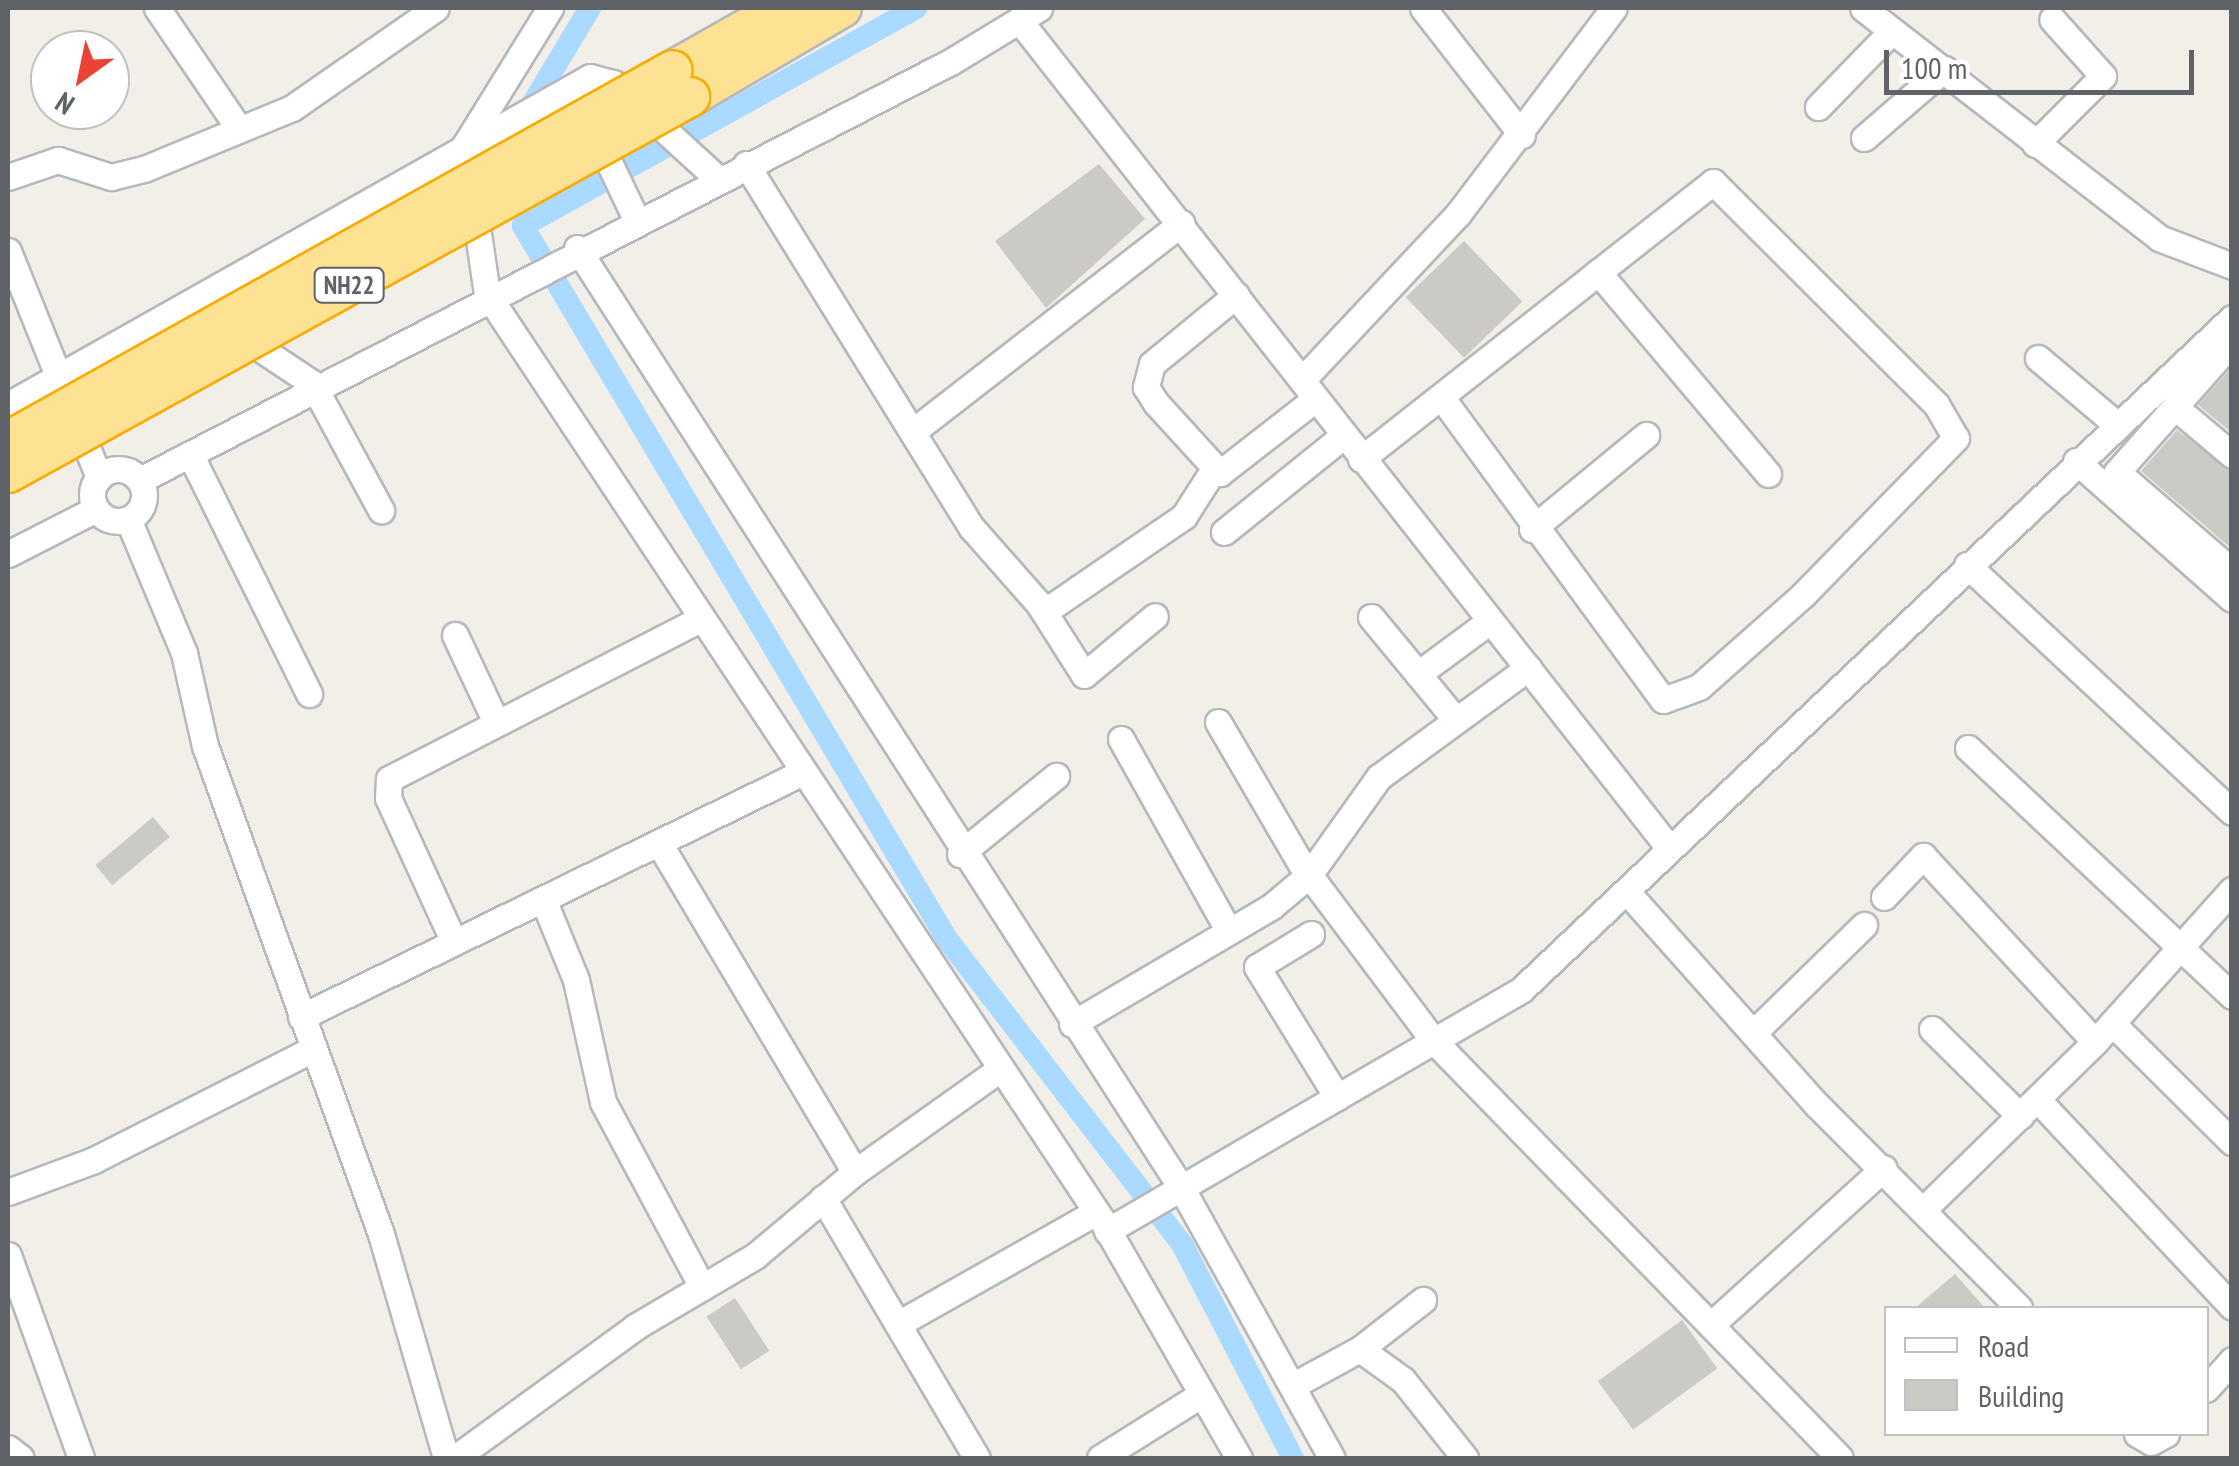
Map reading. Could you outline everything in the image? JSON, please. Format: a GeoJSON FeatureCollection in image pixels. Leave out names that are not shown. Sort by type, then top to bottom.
{"type":"FeatureCollection","features":[{"type":"Feature","properties":{"kind":"highway","name":"NH22"},"geometry":{"type":"LineString","coordinates":[[8,473],[689,79],[784,8]]}},
{"type":"Feature","properties":{"kind":"highway","name":"NH22"},"geometry":{"type":"LineString","coordinates":[[8,442],[689,79],[842,8]]}},
{"type":"Feature","properties":{"kind":"street"},"geometry":{"type":"LineString","coordinates":[[158,8],[238,127]]}},
{"type":"Feature","properties":{"kind":"street"},"geometry":{"type":"LineString","coordinates":[[8,177],[71,160],[124,177],[292,108],[436,8]]}},
{"type":"Feature","properties":{"kind":"street"},"geometry":{"type":"LineString","coordinates":[[550,8],[466,152],[499,288],[698,620],[1102,1221],[1239,1458]]}},
{"type":"Feature","properties":{"kind":"street"},"geometry":{"type":"LineString","coordinates":[[1423,8],[1522,135]]}},
{"type":"Feature","properties":{"kind":"street"},"geometry":{"type":"LineString","coordinates":[[1044,612],[1184,516],[1212,472],[1308,390],[1522,135],[1614,8]]}},
{"type":"Feature","properties":{"kind":"street"},"geometry":{"type":"LineString","coordinates":[[1863,8],[2159,238],[2232,266]]}},
{"type":"Feature","properties":{"kind":"street"},"geometry":{"type":"LineString","coordinates":[[140,480],[312,384],[636,219],[708,170],[746,164],[1029,14],[1343,436],[1666,844]]}},
{"type":"Feature","properties":{"kind":"street"},"geometry":{"type":"LineString","coordinates":[[2035,144],[2103,76],[2052,19]]}},
{"type":"Feature","properties":{"kind":"street"},"geometry":{"type":"LineString","coordinates":[[1818,107],[1892,30]]}},
{"type":"Feature","properties":{"kind":"street"},"geometry":{"type":"LineString","coordinates":[[1864,138],[1944,69]]}},
{"type":"Feature","properties":{"kind":"street"},"geometry":{"type":"LineString","coordinates":[[8,405],[466,152],[590,77],[613,83],[708,170]]}},
{"type":"Feature","properties":{"kind":"street"},"geometry":{"type":"LineString","coordinates":[[543,107],[579,98],[636,219]]}},
{"type":"Feature","properties":{"kind":"street"},"geometry":{"type":"LineString","coordinates":[[746,164],[916,430],[972,528],[1044,612],[1084,675],[1155,616]]}},
{"type":"Feature","properties":{"kind":"street"},"geometry":{"type":"LineString","coordinates":[[1361,459],[1444,401],[1688,195],[1723,186],[1936,404],[1956,438],[1804,594],[1674,700],[1650,690],[1444,401]]}},
{"type":"Feature","properties":{"kind":"street"},"geometry":{"type":"LineString","coordinates":[[916,430],[1182,224]]}},
{"type":"Feature","properties":{"kind":"street"},"geometry":{"type":"LineString","coordinates":[[8,252],[99,476],[96,509]]}},
{"type":"Feature","properties":{"kind":"street"},"geometry":{"type":"LineString","coordinates":[[570,252],[1072,1024],[1177,1191],[1332,1458]]}},
{"type":"Feature","properties":{"kind":"street"},"geometry":{"type":"LineString","coordinates":[[1598,272],[1768,474]]}},
{"type":"Feature","properties":{"kind":"street"},"geometry":{"type":"LineString","coordinates":[[1212,472],[1156,402],[1146,376],[1236,294]]}},
{"type":"Feature","properties":{"kind":"street"},"geometry":{"type":"LineString","coordinates":[[201,299],[312,384],[382,510]]}},
{"type":"Feature","properties":{"kind":"street"},"geometry":{"type":"LineString","coordinates":[[898,1324],[1102,1221],[1141,1212],[1522,989],[1628,892],[1666,844],[2232,318]]}},
{"type":"Feature","properties":{"kind":"street"},"geometry":{"type":"LineString","coordinates":[[2229,350],[2117,472],[2232,571]]}},
{"type":"Feature","properties":{"kind":"street"},"geometry":{"type":"LineString","coordinates":[[2038,358],[2116,424]]}},
{"type":"Feature","properties":{"kind":"street"},"geometry":{"type":"LineString","coordinates":[[2175,407],[2232,455]]}},
{"type":"Feature","properties":{"kind":"street"},"geometry":{"type":"LineString","coordinates":[[1532,529],[1646,435]]}},
{"type":"Feature","properties":{"kind":"street"},"geometry":{"type":"LineString","coordinates":[[1224,532],[1343,436]]}},
{"type":"Feature","properties":{"kind":"street"},"geometry":{"type":"LineString","coordinates":[[190,454],[309,694]]}},
{"type":"Feature","properties":{"kind":"street"},"geometry":{"type":"LineString","coordinates":[[2076,461],[2232,598]]}},
{"type":"Feature","properties":{"kind":"street"},"geometry":{"type":"LineString","coordinates":[[99,476],[120,468],[140,480]]}},
{"type":"Feature","properties":{"kind":"street"},"geometry":{"type":"LineString","coordinates":[[128,519],[143,502],[140,480]]}},
{"type":"Feature","properties":{"kind":"street"},"geometry":{"type":"LineString","coordinates":[[8,554],[96,509],[128,519],[184,653],[205,746],[381,1234],[446,1458]]}},
{"type":"Feature","properties":{"kind":"street"},"geometry":{"type":"LineString","coordinates":[[1968,565],[2232,812]]}},
{"type":"Feature","properties":{"kind":"street"},"geometry":{"type":"LineString","coordinates":[[1371,618],[1456,720]]}},
{"type":"Feature","properties":{"kind":"street"},"geometry":{"type":"LineString","coordinates":[[454,942],[386,788],[395,774],[698,620]]}},
{"type":"Feature","properties":{"kind":"street"},"geometry":{"type":"LineString","coordinates":[[1418,674],[1490,621]]}},
{"type":"Feature","properties":{"kind":"street"},"geometry":{"type":"LineString","coordinates":[[455,635],[496,722]]}},
{"type":"Feature","properties":{"kind":"street"},"geometry":{"type":"LineString","coordinates":[[1072,1024],[1228,930],[1309,875],[1379,778],[1528,668]]}},
{"type":"Feature","properties":{"kind":"street"},"geometry":{"type":"LineString","coordinates":[[1218,722],[1309,875],[1433,1040],[1714,1322],[1840,1458]]}},
{"type":"Feature","properties":{"kind":"street"},"geometry":{"type":"LineString","coordinates":[[1121,739],[1228,930]]}},
{"type":"Feature","properties":{"kind":"street"},"geometry":{"type":"LineString","coordinates":[[1968,748],[2232,996]]}},
{"type":"Feature","properties":{"kind":"street"},"geometry":{"type":"LineString","coordinates":[[301,1017],[802,773]]}},
{"type":"Feature","properties":{"kind":"street"},"geometry":{"type":"LineString","coordinates":[[960,854],[1056,776]]}},
{"type":"Feature","properties":{"kind":"street"},"geometry":{"type":"LineString","coordinates":[[659,843],[854,1172]]}},
{"type":"Feature","properties":{"kind":"street"},"geometry":{"type":"LineString","coordinates":[[1884,898],[1924,856],[2103,1032],[2232,1142]]}},
{"type":"Feature","properties":{"kind":"street"},"geometry":{"type":"LineString","coordinates":[[1924,1209],[2103,1032],[2232,890]]}},
{"type":"Feature","properties":{"kind":"street"},"geometry":{"type":"LineString","coordinates":[[1628,892],[1754,1032],[2017,1306]]}},
{"type":"Feature","properties":{"kind":"street"},"geometry":{"type":"LineString","coordinates":[[543,899],[576,980],[603,1102],[702,1288]]}},
{"type":"Feature","properties":{"kind":"street"},"geometry":{"type":"LineString","coordinates":[[1754,1032],[1864,925]]}},
{"type":"Feature","properties":{"kind":"street"},"geometry":{"type":"LineString","coordinates":[[1311,934],[1258,967],[1337,1098]]}},
{"type":"Feature","properties":{"kind":"street"},"geometry":{"type":"LineString","coordinates":[[1932,1029],[2028,1107],[2232,1307]]}},
{"type":"Feature","properties":{"kind":"street"},"geometry":{"type":"LineString","coordinates":[[8,1192],[94,1160],[313,1049]]}},
{"type":"Feature","properties":{"kind":"street"},"geometry":{"type":"LineString","coordinates":[[454,1458],[702,1288],[854,1172],[1000,1069]]}},
{"type":"Feature","properties":{"kind":"street"},"geometry":{"type":"LineString","coordinates":[[1714,1322],[1884,1168]]}},
{"type":"Feature","properties":{"kind":"street"},"geometry":{"type":"LineString","coordinates":[[823,1198],[977,1458]]}},
{"type":"Feature","properties":{"kind":"street"},"geometry":{"type":"LineString","coordinates":[[8,1255],[80,1458]]}},
{"type":"Feature","properties":{"kind":"street"},"geometry":{"type":"LineString","coordinates":[[1292,1386],[1360,1348],[1423,1300]]}},
{"type":"Feature","properties":{"kind":"street"},"geometry":{"type":"LineString","coordinates":[[1360,1348],[1403,1380],[1466,1458]]}},
{"type":"Feature","properties":{"kind":"street"},"geometry":{"type":"LineString","coordinates":[[2209,1385],[2232,1360]]}},
{"type":"Feature","properties":{"kind":"street"},"geometry":{"type":"LineString","coordinates":[[1100,1458],[1202,1394]]}},
{"type":"Feature","properties":{"kind":"street"},"geometry":{"type":"LineString","coordinates":[[2141,1458],[2154,1436]]}},
{"type":"Feature","properties":{"kind":"street"},"geometry":{"type":"LineString","coordinates":[[8,1448],[22,1458]]}},
{"type":"Feature","properties":{"kind":"building"},"geometry":{"type":"Polygon","coordinates":[[[1099,164],[1145,219],[1046,308],[995,241],[1099,164]]]}},
{"type":"Feature","properties":{"kind":"building"},"geometry":{"type":"Polygon","coordinates":[[[1464,241],[1522,301],[1464,358],[1406,297],[1464,241]]]}},
{"type":"Feature","properties":{"kind":"building"},"geometry":{"type":"Polygon","coordinates":[[[2232,367],[2232,433],[2198,405],[2232,367]]]}},
{"type":"Feature","properties":{"kind":"building"},"geometry":{"type":"Polygon","coordinates":[[[2177,430],[2232,471],[2232,549],[2141,471],[2177,430]]]}},
{"type":"Feature","properties":{"kind":"building"},"geometry":{"type":"Polygon","coordinates":[[[153,817],[170,837],[112,885],[96,865],[153,817]]]}},
{"type":"Feature","properties":{"kind":"building"},"geometry":{"type":"Polygon","coordinates":[[[1955,1274],[1983,1306],[1917,1306],[1955,1274]]]}},
{"type":"Feature","properties":{"kind":"building"},"geometry":{"type":"Polygon","coordinates":[[[735,1298],[769,1351],[741,1369],[706,1317],[735,1298]]]}},
{"type":"Feature","properties":{"kind":"building"},"geometry":{"type":"Polygon","coordinates":[[[1682,1320],[1717,1369],[1633,1430],[1598,1381],[1682,1320]]]}},
{"type":"Feature","properties":{"kind":"waterway"},"geometry":{"type":"LineString","coordinates":[[590,8],[533,103],[523,226],[947,939],[1183,1246],[1293,1458]]}},
{"type":"Feature","properties":{"kind":"waterway"},"geometry":{"type":"LineString","coordinates":[[523,226],[917,8]]}}]}
